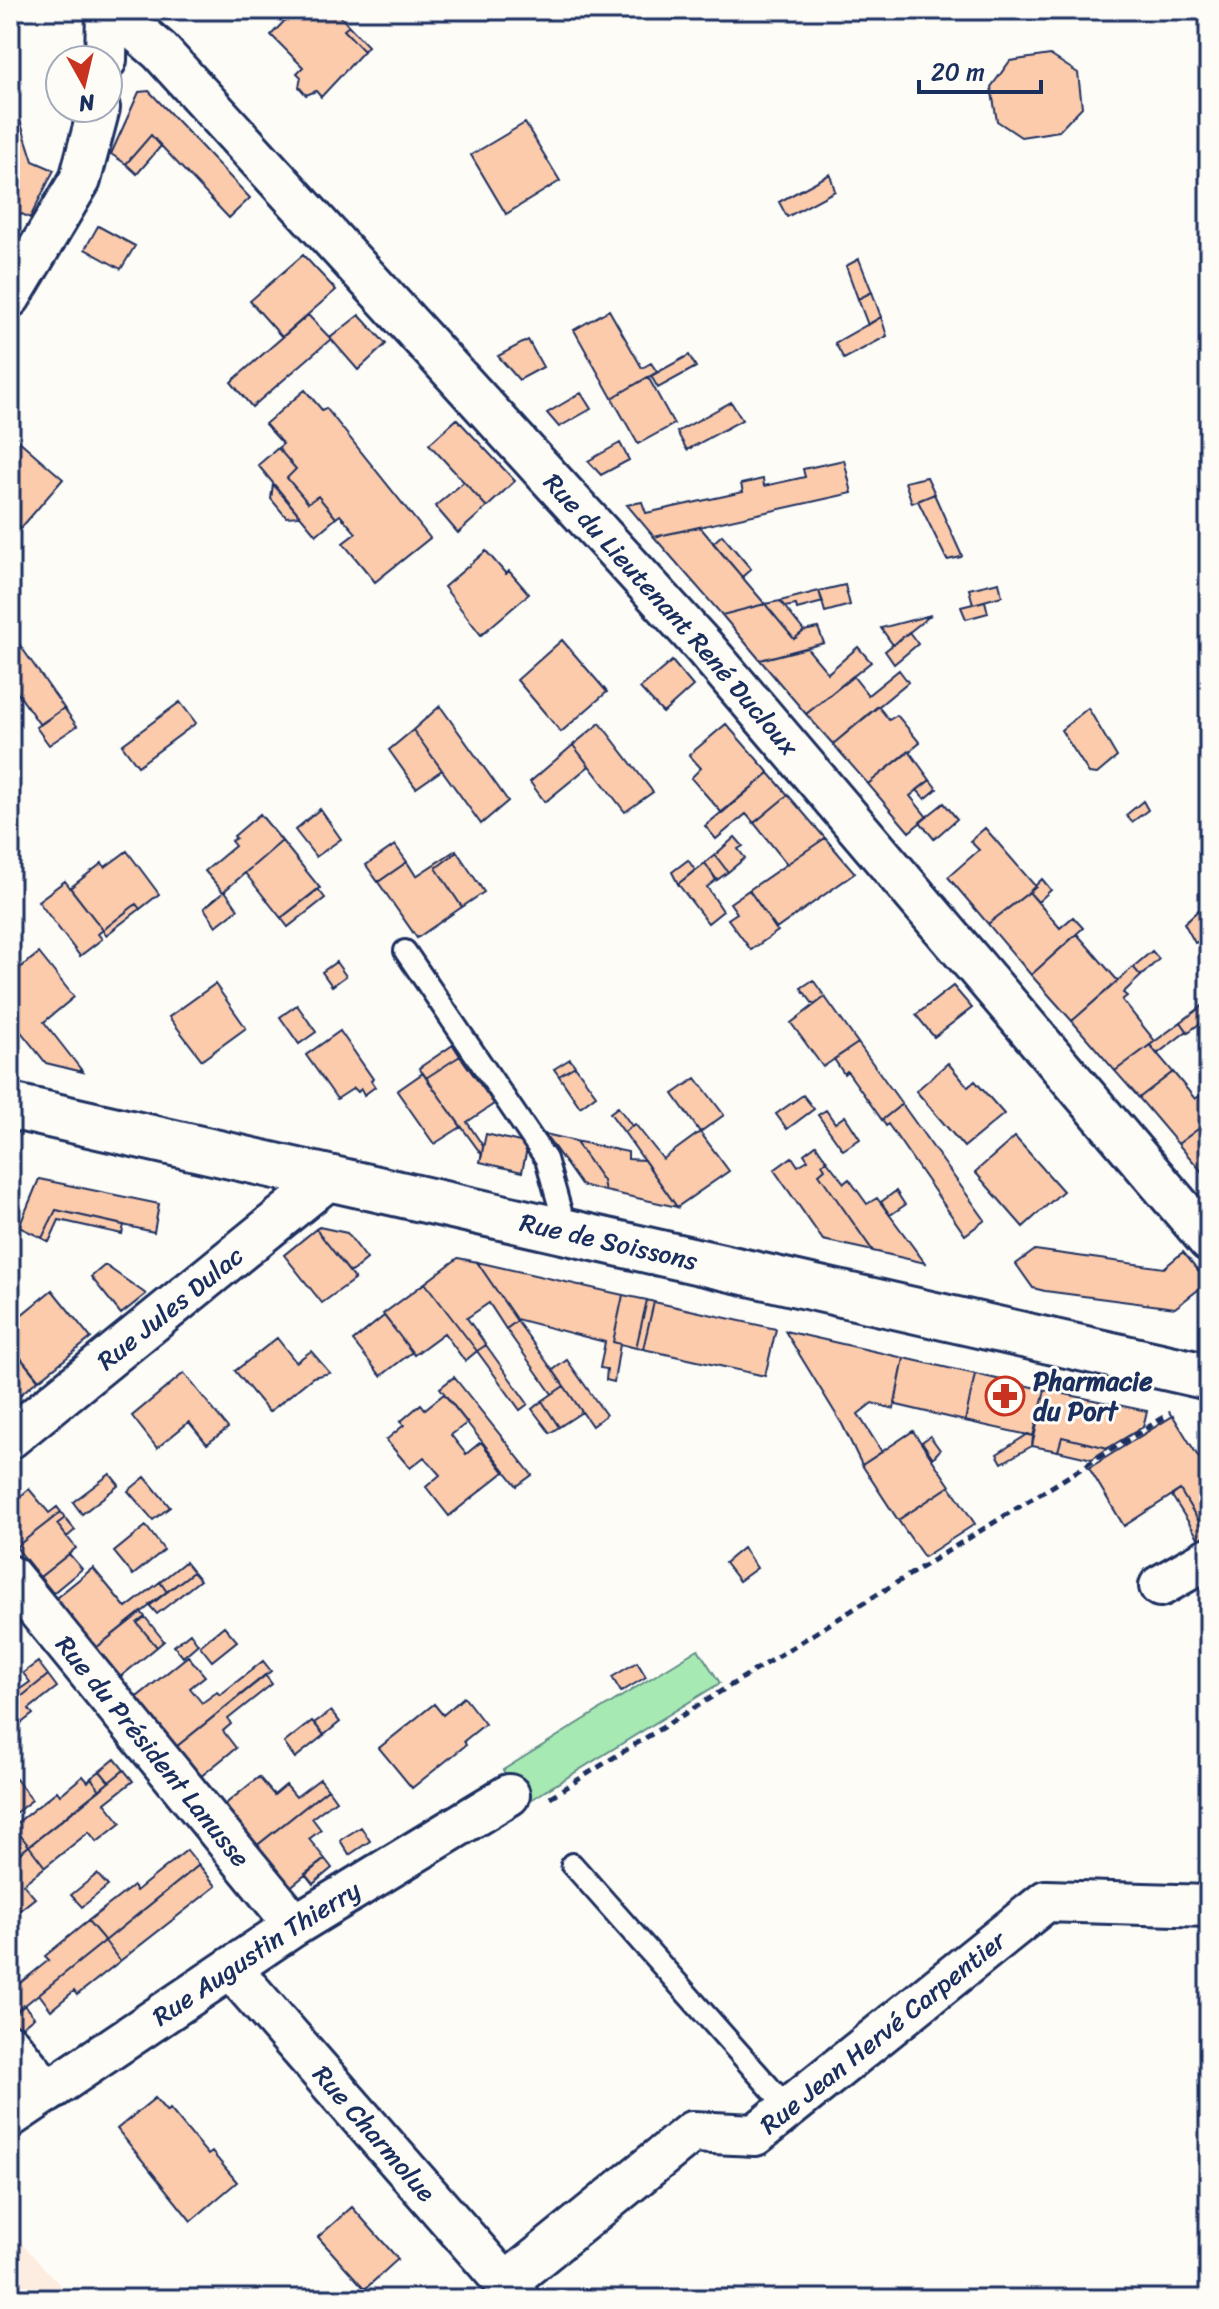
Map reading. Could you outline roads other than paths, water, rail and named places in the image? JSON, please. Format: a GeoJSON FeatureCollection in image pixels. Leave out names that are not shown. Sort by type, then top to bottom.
{"type":"FeatureCollection","features":[{"type":"Feature","properties":{"kind":"main road","name":"Rue de Soissons"},"geometry":{"type":"LineString","coordinates":[[10,1106],[567,1233],[1200,1387]]}},
{"type":"Feature","properties":{"kind":"street"},"geometry":{"type":"LineString","coordinates":[[107,44],[110,10]]}},
{"type":"Feature","properties":{"kind":"street","name":"Rue du Lieutenant René Ducloux"},"geometry":{"type":"LineString","coordinates":[[110,10],[160,51],[704,647],[1209,1241]]}},
{"type":"Feature","properties":{"kind":"street"},"geometry":{"type":"LineString","coordinates":[[10,297],[80,180],[95,124]]}},
{"type":"Feature","properties":{"kind":"street","name":"Rue Jules Dulac"},"geometry":{"type":"LineString","coordinates":[[10,1438],[330,1178]]}},
{"type":"Feature","properties":{"kind":"street"},"geometry":{"type":"LineString","coordinates":[[1160,1586],[1209,1558]]}},
{"type":"Feature","properties":{"kind":"street","name":"Rue du Président Lanusse"},"geometry":{"type":"LineString","coordinates":[[10,1576],[295,1925]]}},
{"type":"Feature","properties":{"kind":"street","name":"Rue Augustin Thierry"},"geometry":{"type":"LineString","coordinates":[[10,2117],[295,1925],[509,1795]]}},
{"type":"Feature","properties":{"kind":"street","name":"Rue Jean Hervé Carpentier"},"geometry":{"type":"LineString","coordinates":[[512,2291],[692,2132],[755,2135],[1046,1901],[1209,1906]]}},
{"type":"Feature","properties":{"kind":"street","name":"Rue Charmolue"},"geometry":{"type":"LineString","coordinates":[[231,1969],[512,2291]]}},
{"type":"Feature","properties":{"kind":"street"},"geometry":{"type":"LineString","coordinates":[[10,2045],[48,2092]]}},
{"type":"Feature","properties":{"kind":"lane"},"geometry":{"type":"LineString","coordinates":[[405,951],[546,1159],[567,1233]]}},
{"type":"Feature","properties":{"kind":"lane"},"geometry":{"type":"LineString","coordinates":[[572,1864],[788,2108]]}},
{"type":"Feature","properties":{"kind":"place","name":"Pharmacie du Port"},"geometry":{"type":"Point","coordinates":[1005,1396]}}]}
